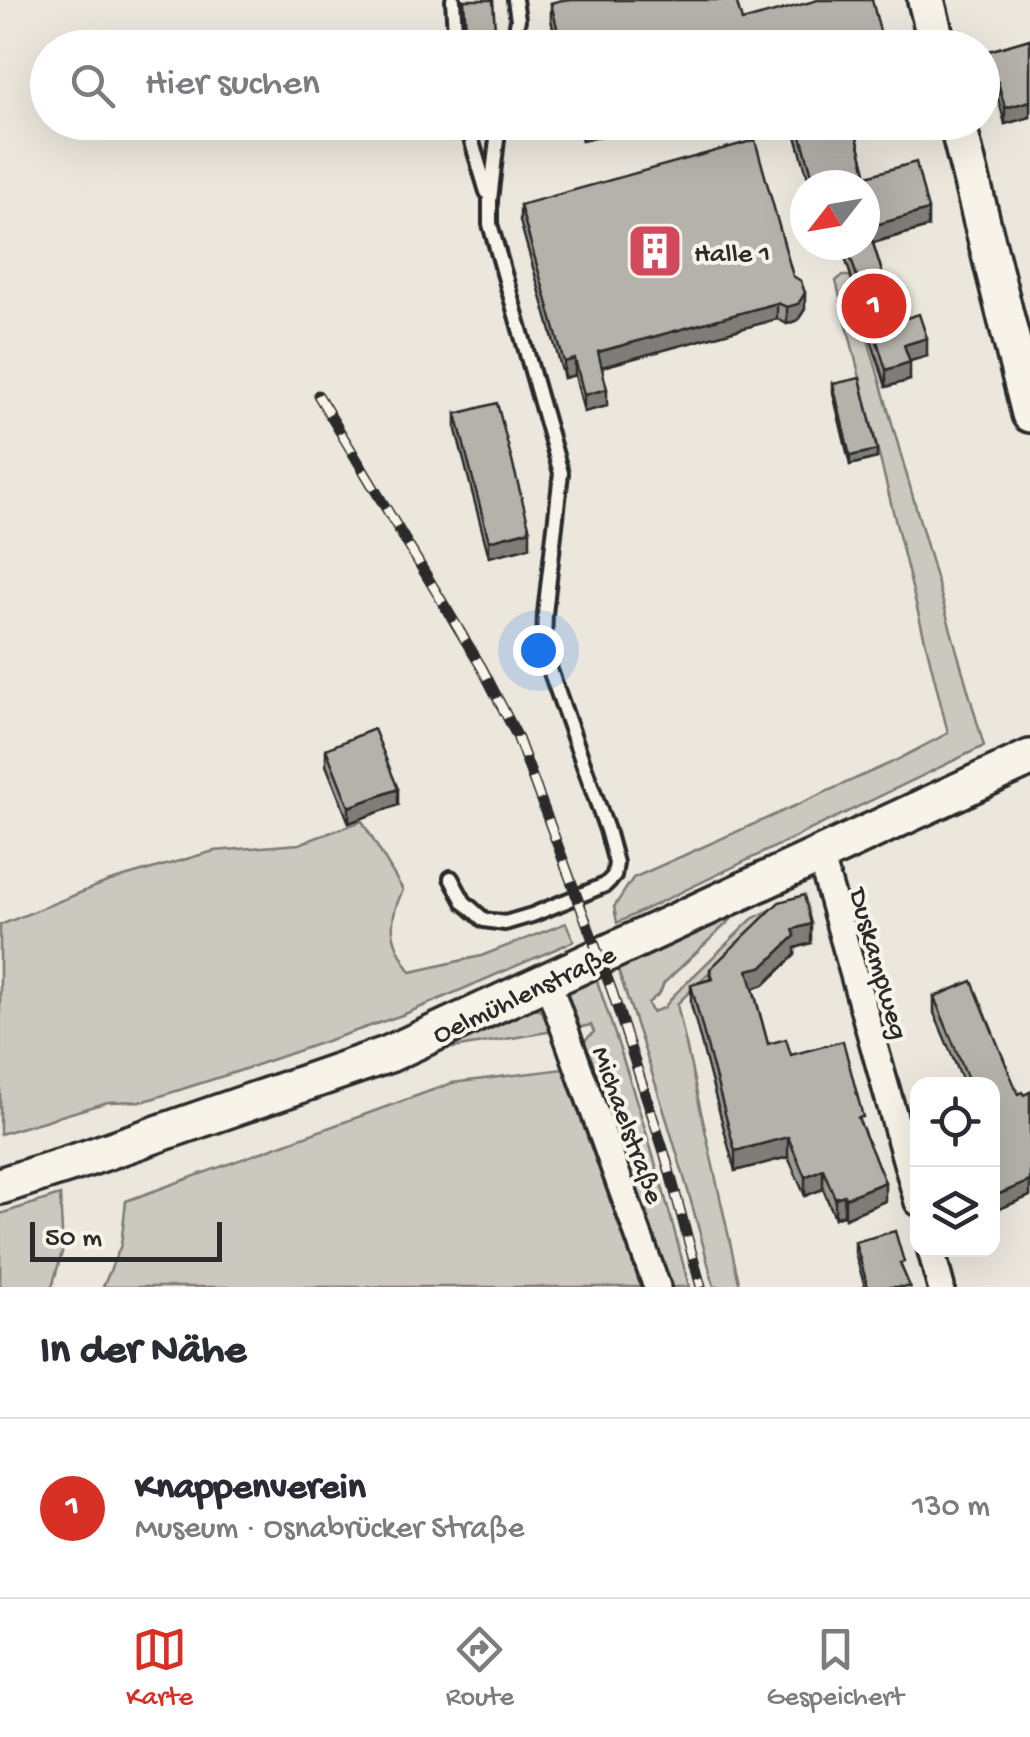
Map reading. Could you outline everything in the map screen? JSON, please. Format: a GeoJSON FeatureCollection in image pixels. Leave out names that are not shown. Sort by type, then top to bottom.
{"type":"FeatureCollection","features":[{"type":"Feature","properties":{"kind":"street"},"geometry":{"type":"LineString","coordinates":[[926,0],[934,30]]}},
{"type":"Feature","properties":{"kind":"street"},"geometry":{"type":"LineString","coordinates":[[962,140],[1030,414]]}},
{"type":"Feature","properties":{"kind":"street","name":"Oelmühlenstraße"},"geometry":{"type":"LineString","coordinates":[[0,1186],[389,1054],[1030,758]]}},
{"type":"Feature","properties":{"kind":"street","name":"Duskampweg"},"geometry":{"type":"LineString","coordinates":[[820,855],[910,1174]]}},
{"type":"Feature","properties":{"kind":"street","name":"Michaelstraße"},"geometry":{"type":"LineString","coordinates":[[547,980],[657,1287]]}},
{"type":"Feature","properties":{"kind":"street"},"geometry":{"type":"LineString","coordinates":[[933,1257],[942,1287]]}},
{"type":"Feature","properties":{"kind":"lane"},"geometry":{"type":"LineString","coordinates":[[453,0],[455,30]]}},
{"type":"Feature","properties":{"kind":"lane"},"geometry":{"type":"LineString","coordinates":[[516,0],[516,30]]}},
{"type":"Feature","properties":{"kind":"lane"},"geometry":{"type":"LineString","coordinates":[[472,140],[490,200]]}},
{"type":"Feature","properties":{"kind":"lane"},"geometry":{"type":"LineString","coordinates":[[451,878],[464,902],[484,920],[506,923],[605,886],[614,876],[616,863],[550,670],[544,641],[561,473],[490,224],[498,140]]}},
{"type":"Feature","properties":{"kind":"shaded area"},"geometry":{"type":"Polygon","coordinates":[[[850,276],[984,746],[617,923],[614,907],[633,878],[893,762],[948,733],[836,281],[850,276]]]}},
{"type":"Feature","properties":{"kind":"shaded area"},"geometry":{"type":"Polygon","coordinates":[[[362,821],[403,890],[394,913],[393,933],[411,972],[481,956],[566,923],[574,941],[405,1014],[239,1071],[145,1101],[108,1102],[0,1134],[0,925],[107,882],[214,851],[299,844],[362,821]]]}},
{"type":"Feature","properties":{"kind":"shaded area"},"geometry":{"type":"Polygon","coordinates":[[[745,906],[648,1003],[652,1012],[664,1008],[752,919],[776,907],[677,1004],[740,1287],[714,1287],[669,1126],[617,967],[745,906]]]}},
{"type":"Feature","properties":{"kind":"shaded area"},"geometry":{"type":"Polygon","coordinates":[[[596,978],[646,1131],[689,1287],[665,1287],[583,1042],[594,1032],[591,1025],[577,1028],[569,1010],[568,995],[575,982],[596,978]]]}},
{"type":"Feature","properties":{"kind":"shaded area"},"geometry":{"type":"Polygon","coordinates":[[[536,1008],[551,1018],[559,1030],[435,1051],[523,1010],[536,1008]]]}},
{"type":"Feature","properties":{"kind":"shaded area"},"geometry":{"type":"Polygon","coordinates":[[[563,1069],[641,1287],[103,1287],[121,1245],[126,1201],[452,1083],[563,1069]]]}},
{"type":"Feature","properties":{"kind":"shaded area"},"geometry":{"type":"Polygon","coordinates":[[[60,1195],[63,1249],[52,1287],[0,1287],[0,1214],[60,1195]]]}},
{"type":"Feature","properties":{"kind":"building"},"geometry":{"type":"Polygon","coordinates":[[[464,0],[493,0],[495,29],[466,30],[464,0]]]}},
{"type":"Feature","properties":{"kind":"building"},"geometry":{"type":"Polygon","coordinates":[[[736,0],[742,21],[818,0],[872,0],[880,30],[558,30],[551,3],[736,0]]]}},
{"type":"Feature","properties":{"kind":"building"},"geometry":{"type":"Polygon","coordinates":[[[1030,39],[1030,101],[1005,108],[1000,89],[1000,48],[1030,39]]]}},
{"type":"Feature","properties":{"kind":"building","name":"Halle 1"},"geometry":{"type":"Polygon","coordinates":[[[755,140],[793,276],[801,281],[805,293],[798,304],[787,307],[777,303],[598,352],[607,389],[584,395],[575,359],[564,362],[520,205],[755,140]]]}},
{"type":"Feature","properties":{"kind":"building"},"geometry":{"type":"Polygon","coordinates":[[[802,140],[858,140],[865,170],[811,170],[802,140]]]}},
{"type":"Feature","properties":{"kind":"building"},"geometry":{"type":"Polygon","coordinates":[[[916,162],[928,210],[880,224],[880,172],[916,162]]]}},
{"type":"Feature","properties":{"kind":"building"},"geometry":{"type":"Polygon","coordinates":[[[852,260],[878,260],[897,321],[919,314],[927,338],[904,345],[910,362],[886,370],[852,260]]]}},
{"type":"Feature","properties":{"kind":"building"},"geometry":{"type":"Polygon","coordinates":[[[860,378],[877,450],[850,456],[833,384],[860,378]]]}},
{"type":"Feature","properties":{"kind":"building"},"geometry":{"type":"Polygon","coordinates":[[[497,403],[530,530],[489,541],[456,414],[497,403]]]}},
{"type":"Feature","properties":{"kind":"building"},"geometry":{"type":"Polygon","coordinates":[[[374,729],[398,789],[349,807],[326,749],[374,729]]]}},
{"type":"Feature","properties":{"kind":"building"},"geometry":{"type":"Polygon","coordinates":[[[804,895],[811,924],[793,929],[795,936],[764,966],[748,970],[768,1044],[786,1039],[791,1055],[843,1041],[863,1117],[858,1118],[885,1182],[845,1198],[835,1198],[823,1169],[805,1177],[788,1137],[735,1151],[691,985],[713,979],[710,969],[779,902],[804,895]]]}},
{"type":"Feature","properties":{"kind":"building"},"geometry":{"type":"Polygon","coordinates":[[[972,981],[1018,1094],[1030,1092],[1030,1181],[1000,1194],[1000,1077],[967,1077],[934,997],[972,981]]]}},
{"type":"Feature","properties":{"kind":"building"},"geometry":{"type":"Polygon","coordinates":[[[895,1231],[904,1262],[900,1263],[910,1287],[868,1287],[855,1242],[895,1231]]]}},
{"type":"Feature","properties":{"kind":"railway"},"geometry":{"type":"LineString","coordinates":[[318,395],[482,668],[517,736],[612,991],[665,1155],[701,1287]]}},
{"type":"Feature","properties":{"kind":"place","name":"Halle 1"},"geometry":{"type":"Point","coordinates":[655,251]}},
{"type":"Feature","properties":{"kind":"place","name":"Knappenverein"},"geometry":{"type":"Point","coordinates":[874,306]}}]}
